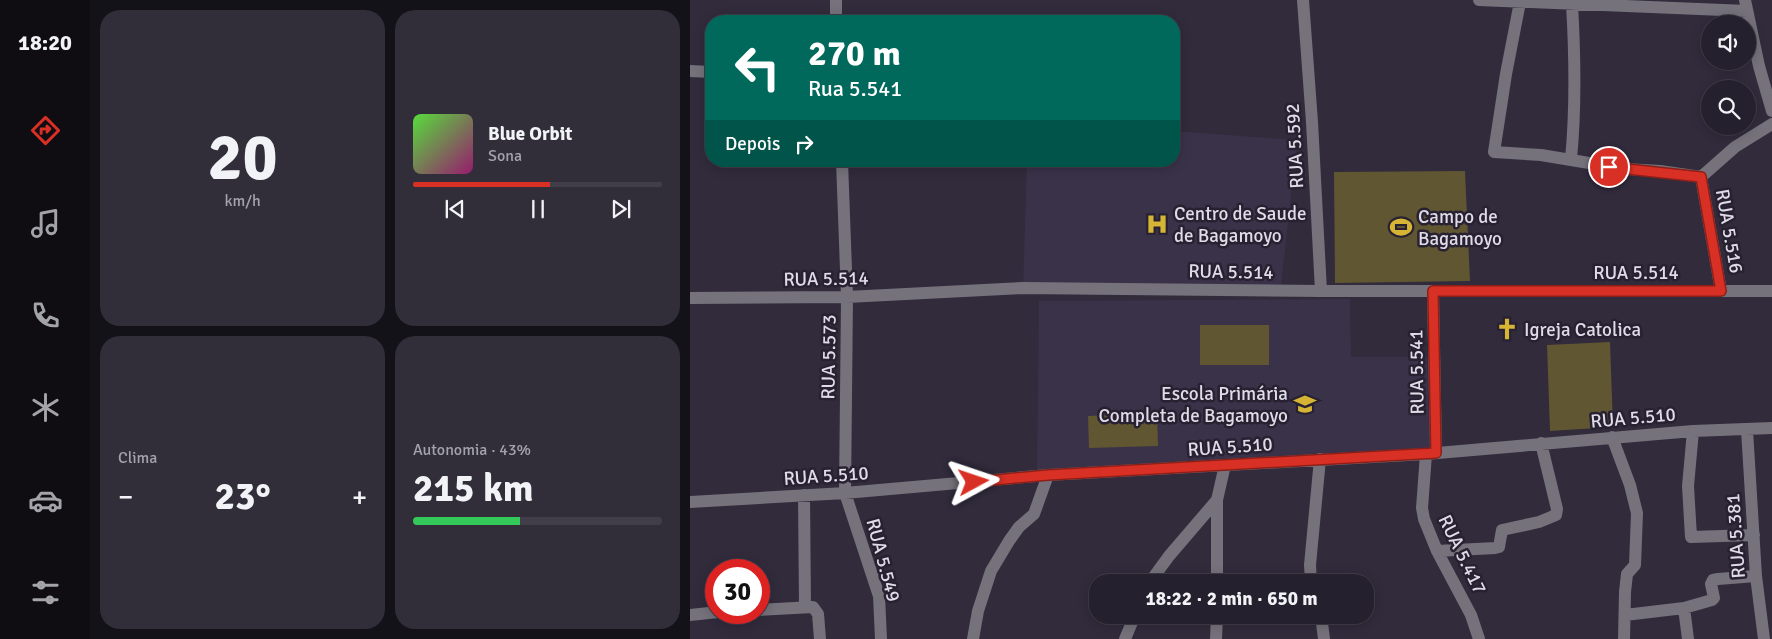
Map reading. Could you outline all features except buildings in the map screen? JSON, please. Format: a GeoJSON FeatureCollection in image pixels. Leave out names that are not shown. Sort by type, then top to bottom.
{"type":"FeatureCollection","features":[{"type":"Feature","properties":{"kind":"street"},"geometry":{"type":"LineString","coordinates":[[836,0],[836,15]]}},
{"type":"Feature","properties":{"kind":"street","name":"RUA 5.592"},"geometry":{"type":"LineString","coordinates":[[1302,0],[1312,122],[1321,291]]}},
{"type":"Feature","properties":{"kind":"street"},"geometry":{"type":"LineString","coordinates":[[1479,0],[1572,4],[1746,6],[1759,66],[1772,111]]}},
{"type":"Feature","properties":{"kind":"street"},"geometry":{"type":"LineString","coordinates":[[1520,2],[1494,152],[1541,155],[1625,169],[1660,171],[1701,177]]}},
{"type":"Feature","properties":{"kind":"street"},"geometry":{"type":"LineString","coordinates":[[1571,159],[1574,132],[1572,4]]}},
{"type":"Feature","properties":{"kind":"street"},"geometry":{"type":"LineString","coordinates":[[690,71],[705,72]]}},
{"type":"Feature","properties":{"kind":"street","name":"RUA 5.516"},"geometry":{"type":"LineString","coordinates":[[1721,291],[1701,177],[1735,147],[1772,124]]}},
{"type":"Feature","properties":{"kind":"street","name":"RUA 5.573"},"geometry":{"type":"LineString","coordinates":[[842,167],[847,297],[845,493]]}},
{"type":"Feature","properties":{"kind":"street","name":"RUA 5.514"},"geometry":{"type":"LineString","coordinates":[[690,298],[847,297],[1023,288],[1321,291],[1772,291]]}},
{"type":"Feature","properties":{"kind":"street","name":"RUA 5.541"},"geometry":{"type":"LineString","coordinates":[[1431,454],[1433,291]]}},
{"type":"Feature","properties":{"kind":"street","name":"RUA 5.510"},"geometry":{"type":"LineString","coordinates":[[690,502],[845,493],[1048,475],[1431,454],[1612,437],[1772,428]]}},
{"type":"Feature","properties":{"kind":"street","name":"RUA 5.381"},"geometry":{"type":"LineString","coordinates":[[1747,430],[1756,576],[1764,639]]}},
{"type":"Feature","properties":{"kind":"street"},"geometry":{"type":"LineString","coordinates":[[1693,431],[1688,486],[1691,537],[1754,535]]}},
{"type":"Feature","properties":{"kind":"street"},"geometry":{"type":"LineString","coordinates":[[1612,437],[1630,485],[1637,513],[1635,565],[1627,576],[1624,639]]}},
{"type":"Feature","properties":{"kind":"street"},"geometry":{"type":"LineString","coordinates":[[1436,551],[1499,547],[1502,530],[1539,522],[1556,515],[1557,509],[1541,443]]}},
{"type":"Feature","properties":{"kind":"street","name":"RUA 5.417"},"geometry":{"type":"LineString","coordinates":[[1431,454],[1422,508],[1424,520],[1436,551],[1467,607],[1479,639]]}},
{"type":"Feature","properties":{"kind":"street"},"geometry":{"type":"LineString","coordinates":[[1311,574],[1310,565],[1320,459]]}},
{"type":"Feature","properties":{"kind":"street"},"geometry":{"type":"LineString","coordinates":[[1217,574],[1217,500],[1225,465]]}},
{"type":"Feature","properties":{"kind":"street"},"geometry":{"type":"LineString","coordinates":[[973,639],[978,611],[991,571],[1019,527],[1034,514],[1048,475]]}},
{"type":"Feature","properties":{"kind":"street","name":"RUA 5.549"},"geometry":{"type":"LineString","coordinates":[[845,493],[879,596],[881,639]]}},
{"type":"Feature","properties":{"kind":"street"},"geometry":{"type":"LineString","coordinates":[[804,496],[809,606]]}},
{"type":"Feature","properties":{"kind":"street"},"geometry":{"type":"LineString","coordinates":[[1156,574],[1168,556],[1217,500]]}},
{"type":"Feature","properties":{"kind":"street"},"geometry":{"type":"LineString","coordinates":[[1625,615],[1684,608],[1712,600],[1714,598],[1711,584],[1713,580],[1718,578],[1756,576]]}},
{"type":"Feature","properties":{"kind":"street"},"geometry":{"type":"LineString","coordinates":[[770,609],[809,606],[816,609],[820,639]]}},
{"type":"Feature","properties":{"kind":"street"},"geometry":{"type":"LineString","coordinates":[[1684,608],[1688,639]]}},
{"type":"Feature","properties":{"kind":"street"},"geometry":{"type":"LineString","coordinates":[[690,614],[705,613]]}},
{"type":"Feature","properties":{"kind":"street"},"geometry":{"type":"LineString","coordinates":[[1124,639],[1131,624]]}},
{"type":"Feature","properties":{"kind":"street"},"geometry":{"type":"LineString","coordinates":[[1216,639],[1217,624]]}},
{"type":"Feature","properties":{"kind":"street"},"geometry":{"type":"LineString","coordinates":[[1322,624],[1324,639]]}},
{"type":"Feature","properties":{"kind":"shaded area","name":"Centro de Saude de Bagamoyo"},"geometry":{"type":"Polygon","coordinates":[[[1180,131],[1297,140],[1281,286],[1023,288],[1027,167],[1180,167],[1180,131]]]}},
{"type":"Feature","properties":{"kind":"shaded area","name":"Campo de Bagamoyo"},"geometry":{"type":"Polygon","coordinates":[[[1465,171],[1470,281],[1335,283],[1334,172],[1465,171]]]}},
{"type":"Feature","properties":{"kind":"shaded area"},"geometry":{"type":"Polygon","coordinates":[[[1350,299],[1351,357],[1427,357],[1430,450],[1037,471],[1039,301],[1350,299]]]}},
{"type":"Feature","properties":{"kind":"shaded area"},"geometry":{"type":"Polygon","coordinates":[[[1200,325],[1269,325],[1269,365],[1200,365],[1200,325]]]}},
{"type":"Feature","properties":{"kind":"shaded area"},"geometry":{"type":"Polygon","coordinates":[[[1610,342],[1613,427],[1550,431],[1547,345],[1610,342]]]}},
{"type":"Feature","properties":{"kind":"shaded area"},"geometry":{"type":"Polygon","coordinates":[[[1157,413],[1158,446],[1089,448],[1088,416],[1157,413]]]}},
{"type":"Feature","properties":{"kind":"place","name":"Centro de Saude de Bagamoyo"},"geometry":{"type":"Point","coordinates":[1157,224]}},
{"type":"Feature","properties":{"kind":"place","name":"Campo de Bagamoyo"},"geometry":{"type":"Point","coordinates":[1401,227]}},
{"type":"Feature","properties":{"kind":"place","name":"Igreja Catolica"},"geometry":{"type":"Point","coordinates":[1507,329]}},
{"type":"Feature","properties":{"kind":"place","name":"Escola Primária Completa de Bagamoyo"},"geometry":{"type":"Point","coordinates":[1305,404]}},
{"type":"Feature","properties":{"kind":"route"},"geometry":{"type":"LineString","coordinates":[[974,482],[1048,475],[1436,453],[1433,291],[1721,291],[1706,194],[1701,177],[1660,171],[1609,167]]}}]}
